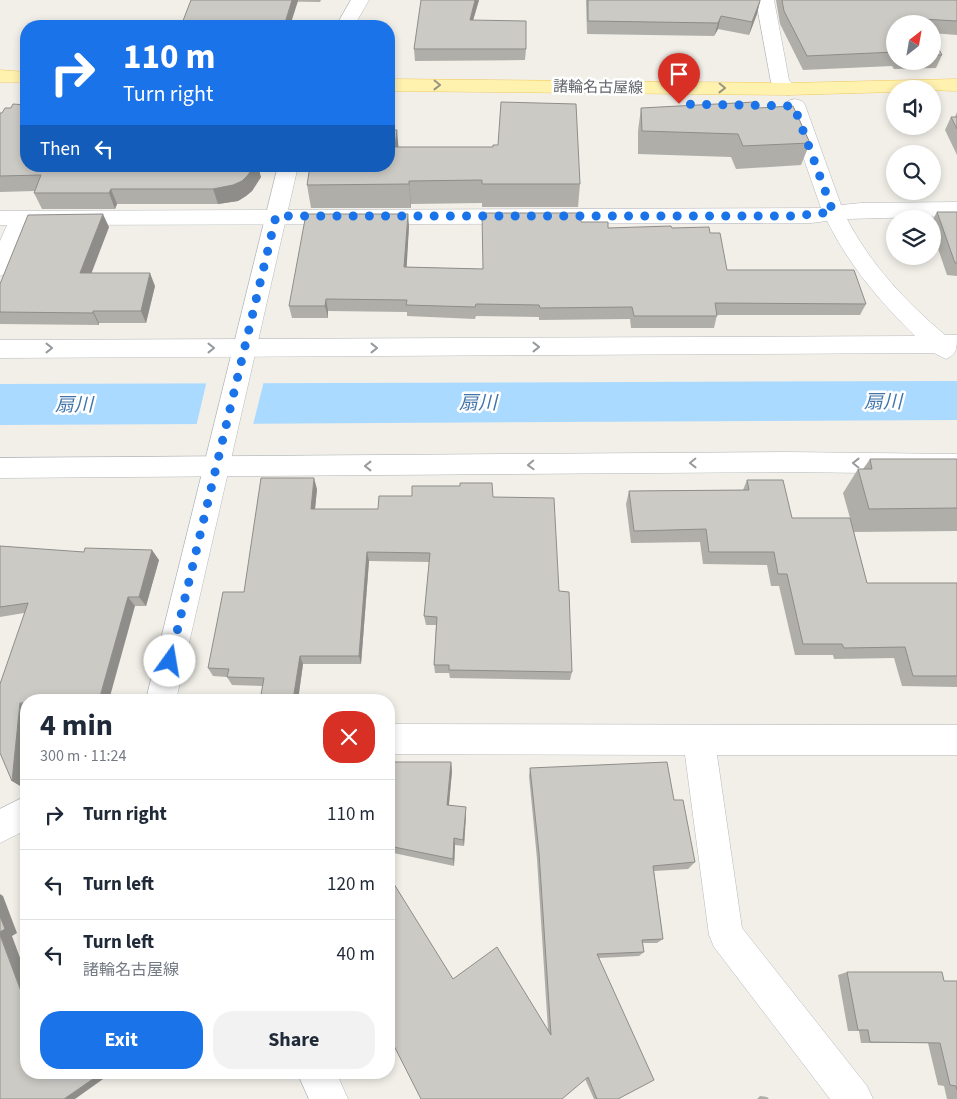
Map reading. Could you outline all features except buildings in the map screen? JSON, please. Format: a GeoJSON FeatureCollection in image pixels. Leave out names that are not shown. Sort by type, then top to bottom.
{"type":"FeatureCollection","features":[{"type":"Feature","properties":{"kind":"main road"},"geometry":{"type":"LineString","coordinates":[[0,76],[20,77]]}},
{"type":"Feature","properties":{"kind":"main road","name":"諸輪名古屋線"},"geometry":{"type":"LineString","coordinates":[[395,85],[886,102]]}},
{"type":"Feature","properties":{"kind":"main road","name":"諸輪名古屋線"},"geometry":{"type":"LineString","coordinates":[[395,101],[791,97],[957,85]]}},
{"type":"Feature","properties":{"kind":"main road"},"geometry":{"type":"LineString","coordinates":[[941,101],[957,100]]}},
{"type":"Feature","properties":{"kind":"street"},"geometry":{"type":"LineString","coordinates":[[348,20],[360,0]]}},
{"type":"Feature","properties":{"kind":"street"},"geometry":{"type":"LineString","coordinates":[[765,0],[780,82],[791,97],[833,212],[866,270],[911,320],[948,344],[957,359]]}},
{"type":"Feature","properties":{"kind":"street"},"geometry":{"type":"LineString","coordinates":[[162,694],[287,172]]}},
{"type":"Feature","properties":{"kind":"street"},"geometry":{"type":"LineString","coordinates":[[0,268],[10,218],[802,216],[861,210],[957,209]]}},
{"type":"Feature","properties":{"kind":"street"},"geometry":{"type":"LineString","coordinates":[[0,349],[948,344]]}},
{"type":"Feature","properties":{"kind":"street"},"geometry":{"type":"LineString","coordinates":[[0,468],[785,462],[957,464]]}},
{"type":"Feature","properties":{"kind":"street"},"geometry":{"type":"LineString","coordinates":[[395,739],[957,740]]}},
{"type":"Feature","properties":{"kind":"street"},"geometry":{"type":"LineString","coordinates":[[699,739],[726,934],[854,1099]]}},
{"type":"Feature","properties":{"kind":"street"},"geometry":{"type":"LineString","coordinates":[[0,827],[20,815]]}},
{"type":"Feature","properties":{"kind":"street"},"geometry":{"type":"LineString","coordinates":[[319,1079],[328,1099]]}},
{"type":"Feature","properties":{"kind":"water","name":"扇川"},"geometry":{"type":"Polygon","coordinates":[[[957,381],[957,420],[0,425],[0,384],[957,381]]]}},
{"type":"Feature","properties":{"kind":"pier"},"geometry":{"type":"Polygon","coordinates":[[[207,380],[264,381],[253,425],[196,427],[207,380]]]}},
{"type":"Feature","properties":{"kind":"route"},"geometry":{"type":"LineString","coordinates":[[170,661],[225,437],[276,216],[812,216],[833,212],[794,106],[679,104]]}}]}
